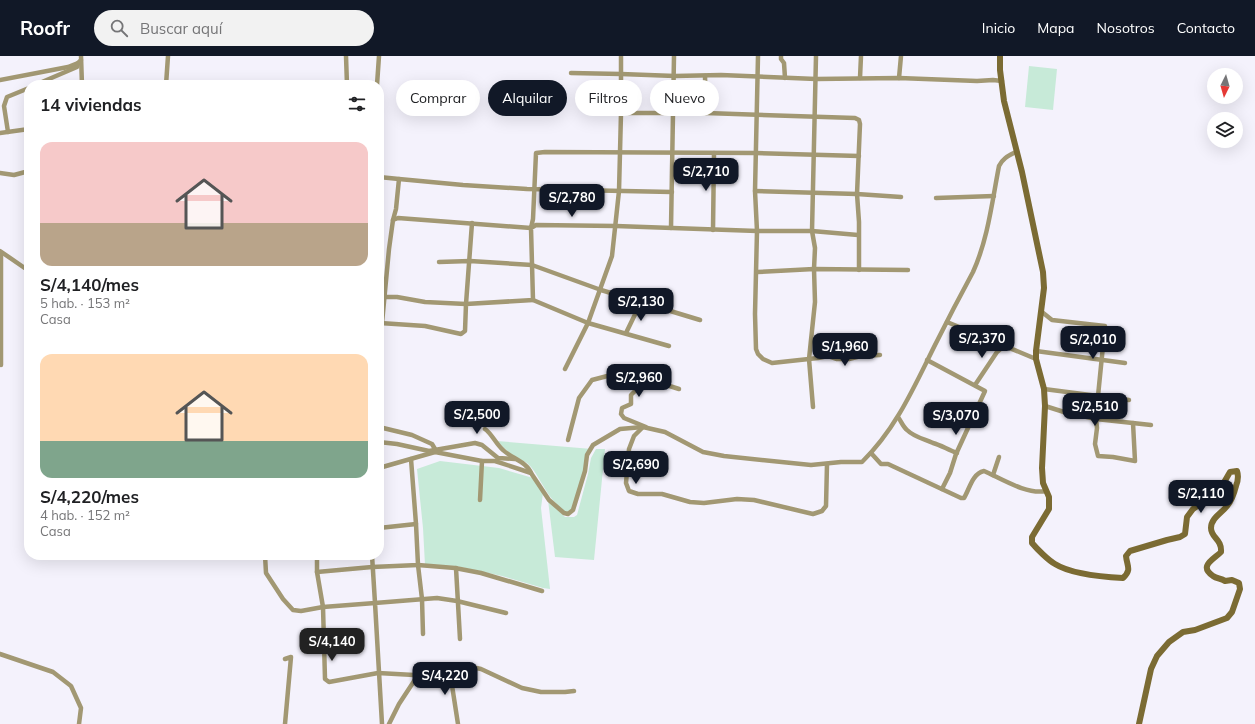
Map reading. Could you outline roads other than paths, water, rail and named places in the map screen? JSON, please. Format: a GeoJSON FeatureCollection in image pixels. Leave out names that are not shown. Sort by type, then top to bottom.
{"type":"FeatureCollection","features":[{"type":"Feature","properties":{"kind":"street"},"geometry":{"type":"LineString","coordinates":[[166,80],[168,56]]}},
{"type":"Feature","properties":{"kind":"street"},"geometry":{"type":"LineString","coordinates":[[346,56],[347,80]]}},
{"type":"Feature","properties":{"kind":"street"},"geometry":{"type":"LineString","coordinates":[[377,80],[379,56]]}},
{"type":"Feature","properties":{"kind":"street"},"geometry":{"type":"LineString","coordinates":[[620,80],[621,56]]}},
{"type":"Feature","properties":{"kind":"street"},"geometry":{"type":"LineString","coordinates":[[674,56],[675,80]]}},
{"type":"Feature","properties":{"kind":"street"},"geometry":{"type":"LineString","coordinates":[[758,56],[755,191],[757,231],[755,314],[756,349],[758,354],[763,360],[772,363],[828,356],[837,359],[849,359],[861,356],[880,355]]}},
{"type":"Feature","properties":{"kind":"street"},"geometry":{"type":"LineString","coordinates":[[781,56],[784,63],[785,78]]}},
{"type":"Feature","properties":{"kind":"street"},"geometry":{"type":"LineString","coordinates":[[812,407],[809,359],[814,316],[815,248],[812,231],[816,56]]}},
{"type":"Feature","properties":{"kind":"street"},"geometry":{"type":"LineString","coordinates":[[860,78],[861,56]]}},
{"type":"Feature","properties":{"kind":"street"},"geometry":{"type":"LineString","coordinates":[[899,78],[902,56]]}},
{"type":"Feature","properties":{"kind":"street"},"geometry":{"type":"LineString","coordinates":[[1000,56],[1000,70],[1004,101],[1022,172],[1043,272],[1044,288],[1036,359],[1044,389],[1045,406],[1042,468],[1043,483],[1049,497],[1049,509],[1037,526],[1032,537],[1032,543],[1054,564],[1067,570],[1123,578],[1129,570],[1126,556],[1130,551],[1180,537],[1185,534],[1187,517],[1193,509],[1219,491],[1230,472],[1237,471],[1238,475],[1238,480],[1232,499],[1227,507],[1214,519],[1211,527],[1212,532],[1222,547],[1221,552],[1209,561],[1207,567],[1208,572],[1215,577],[1225,581],[1232,580],[1239,583],[1240,589],[1232,612],[1227,618],[1220,621],[1195,630],[1183,632],[1169,642],[1157,656],[1151,669],[1139,724]]}},
{"type":"Feature","properties":{"kind":"street"},"geometry":{"type":"LineString","coordinates":[[0,80],[68,67],[80,60]]}},
{"type":"Feature","properties":{"kind":"street"},"geometry":{"type":"LineString","coordinates":[[48,80],[77,68],[80,60]]}},
{"type":"Feature","properties":{"kind":"street"},"geometry":{"type":"LineString","coordinates":[[80,60],[82,80]]}},
{"type":"Feature","properties":{"kind":"street"},"geometry":{"type":"LineString","coordinates":[[571,74],[675,76],[721,75],[816,79],[899,78],[1002,81]]}},
{"type":"Feature","properties":{"kind":"street"},"geometry":{"type":"LineString","coordinates":[[705,76],[705,80]]}},
{"type":"Feature","properties":{"kind":"street"},"geometry":{"type":"LineString","coordinates":[[8,132],[4,106],[7,97],[24,90]]}},
{"type":"Feature","properties":{"kind":"street"},"geometry":{"type":"LineString","coordinates":[[719,114],[815,116],[856,118],[859,120],[857,194],[859,270]]}},
{"type":"Feature","properties":{"kind":"street"},"geometry":{"type":"LineString","coordinates":[[565,368],[588,323],[612,256],[620,191],[622,116]]}},
{"type":"Feature","properties":{"kind":"street"},"geometry":{"type":"LineString","coordinates":[[671,228],[673,116]]}},
{"type":"Feature","properties":{"kind":"street"},"geometry":{"type":"LineString","coordinates":[[0,133],[24,130]]}},
{"type":"Feature","properties":{"kind":"street"},"geometry":{"type":"LineString","coordinates":[[532,300],[531,228],[533,219],[536,154],[545,152],[621,151],[859,156]]}},
{"type":"Feature","properties":{"kind":"street"},"geometry":{"type":"LineString","coordinates":[[657,382],[636,390],[631,395],[631,404],[622,408],[620,414],[624,418],[645,428],[665,432],[703,452],[724,456],[811,465],[841,462],[862,462],[871,453],[898,417],[911,395],[927,360],[978,261],[989,222],[999,166],[1006,157],[1016,152]]}},
{"type":"Feature","properties":{"kind":"street"},"geometry":{"type":"LineString","coordinates":[[713,230],[714,153]]}},
{"type":"Feature","properties":{"kind":"street"},"geometry":{"type":"LineString","coordinates":[[0,173],[14,175],[24,172]]}},
{"type":"Feature","properties":{"kind":"street"},"geometry":{"type":"LineString","coordinates":[[384,178],[463,185],[534,189],[672,192]]}},
{"type":"Feature","properties":{"kind":"street"},"geometry":{"type":"LineString","coordinates":[[399,179],[384,297],[397,297],[425,302],[466,304],[532,300],[588,323],[669,346]]}},
{"type":"Feature","properties":{"kind":"street"},"geometry":{"type":"LineString","coordinates":[[755,191],[814,192],[901,197]]}},
{"type":"Feature","properties":{"kind":"street"},"geometry":{"type":"LineString","coordinates":[[936,198],[994,196]]}},
{"type":"Feature","properties":{"kind":"street"},"geometry":{"type":"LineString","coordinates":[[393,220],[398,218],[531,228],[536,225],[616,226],[713,230],[812,231],[858,235]]}},
{"type":"Feature","properties":{"kind":"street"},"geometry":{"type":"LineString","coordinates":[[384,325],[425,326],[461,334],[465,331],[472,223]]}},
{"type":"Feature","properties":{"kind":"street"},"geometry":{"type":"LineString","coordinates":[[1,252],[24,268]]}},
{"type":"Feature","properties":{"kind":"street"},"geometry":{"type":"LineString","coordinates":[[1,252],[1,365]]}},
{"type":"Feature","properties":{"kind":"street"},"geometry":{"type":"LineString","coordinates":[[439,262],[470,261],[532,264],[601,290],[700,320]]}},
{"type":"Feature","properties":{"kind":"street"},"geometry":{"type":"LineString","coordinates":[[757,272],[814,269],[908,270]]}},
{"type":"Feature","properties":{"kind":"street"},"geometry":{"type":"LineString","coordinates":[[626,333],[641,302]]}},
{"type":"Feature","properties":{"kind":"street"},"geometry":{"type":"LineString","coordinates":[[1042,312],[1052,320],[1105,326],[1098,396]]}},
{"type":"Feature","properties":{"kind":"street"},"geometry":{"type":"LineString","coordinates":[[947,322],[1036,359]]}},
{"type":"Feature","properties":{"kind":"street"},"geometry":{"type":"LineString","coordinates":[[975,384],[997,352],[1004,346]]}},
{"type":"Feature","properties":{"kind":"street"},"geometry":{"type":"LineString","coordinates":[[1036,350],[1125,363]]}},
{"type":"Feature","properties":{"kind":"street"},"geometry":{"type":"LineString","coordinates":[[927,360],[975,384],[985,391],[942,489]]}},
{"type":"Feature","properties":{"kind":"street"},"geometry":{"type":"LineString","coordinates":[[568,440],[579,398],[592,380],[615,374],[657,382],[679,389]]}},
{"type":"Feature","properties":{"kind":"street"},"geometry":{"type":"LineString","coordinates":[[1044,389],[1129,400]]}},
{"type":"Feature","properties":{"kind":"street"},"geometry":{"type":"LineString","coordinates":[[1045,406],[1096,419],[1151,425]]}},
{"type":"Feature","properties":{"kind":"street"},"geometry":{"type":"LineString","coordinates":[[898,417],[907,430],[913,435],[957,453]]}},
{"type":"Feature","properties":{"kind":"street"},"geometry":{"type":"LineString","coordinates":[[1096,419],[1097,428],[1095,444],[1098,456],[1135,461],[1133,423]]}},
{"type":"Feature","properties":{"kind":"street"},"geometry":{"type":"LineString","coordinates":[[384,427],[412,435],[432,444],[435,451]]}},
{"type":"Feature","properties":{"kind":"street"},"geometry":{"type":"LineString","coordinates":[[645,428],[634,436],[628,449],[626,483],[629,491],[638,494],[662,494],[690,502],[737,499],[754,500],[813,514],[822,511],[826,506],[827,464]]}},
{"type":"Feature","properties":{"kind":"street"},"geometry":{"type":"LineString","coordinates":[[485,429],[503,450],[524,464],[549,500],[557,508],[568,514],[572,513],[585,471],[587,455],[593,445],[620,430],[645,428]]}},
{"type":"Feature","properties":{"kind":"street"},"geometry":{"type":"LineString","coordinates":[[384,443],[482,461],[494,461],[531,473]]}},
{"type":"Feature","properties":{"kind":"street"},"geometry":{"type":"LineString","coordinates":[[384,467],[435,451],[475,443],[482,445],[498,458],[515,459]]}},
{"type":"Feature","properties":{"kind":"street"},"geometry":{"type":"LineString","coordinates":[[871,453],[881,464],[888,464],[961,498],[964,498],[978,472],[984,471],[1028,490],[1039,492],[1046,491]]}},
{"type":"Feature","properties":{"kind":"street"},"geometry":{"type":"LineString","coordinates":[[993,475],[999,456]]}},
{"type":"Feature","properties":{"kind":"street"},"geometry":{"type":"LineString","coordinates":[[411,459],[418,565],[422,599],[423,634]]}},
{"type":"Feature","properties":{"kind":"street"},"geometry":{"type":"LineString","coordinates":[[480,500],[482,461]]}},
{"type":"Feature","properties":{"kind":"street"},"geometry":{"type":"LineString","coordinates":[[384,527],[416,524]]}},
{"type":"Feature","properties":{"kind":"street"},"geometry":{"type":"LineString","coordinates":[[265,560],[266,573],[283,599],[294,610],[301,611],[323,607],[437,598],[457,601],[506,613]]}},
{"type":"Feature","properties":{"kind":"street"},"geometry":{"type":"LineString","coordinates":[[317,560],[317,572],[323,607],[325,679],[330,682],[378,673],[414,674],[420,672],[430,672],[449,666],[467,666],[481,669],[522,688],[541,692],[574,691]]}},
{"type":"Feature","properties":{"kind":"street"},"geometry":{"type":"LineString","coordinates":[[372,560],[382,724]]}},
{"type":"Feature","properties":{"kind":"street"},"geometry":{"type":"LineString","coordinates":[[317,572],[418,565],[456,568],[481,573],[542,591]]}},
{"type":"Feature","properties":{"kind":"street"},"geometry":{"type":"LineString","coordinates":[[456,568],[460,639]]}},
{"type":"Feature","properties":{"kind":"street"},"geometry":{"type":"LineString","coordinates":[[0,654],[53,672],[71,686],[81,708],[79,724]]}},
{"type":"Feature","properties":{"kind":"street"},"geometry":{"type":"LineString","coordinates":[[285,660],[291,657],[285,724]]}},
{"type":"Feature","properties":{"kind":"street"},"geometry":{"type":"LineString","coordinates":[[449,666],[458,724]]}},
{"type":"Feature","properties":{"kind":"street"},"geometry":{"type":"LineString","coordinates":[[389,724],[399,704],[420,672]]}}]}
